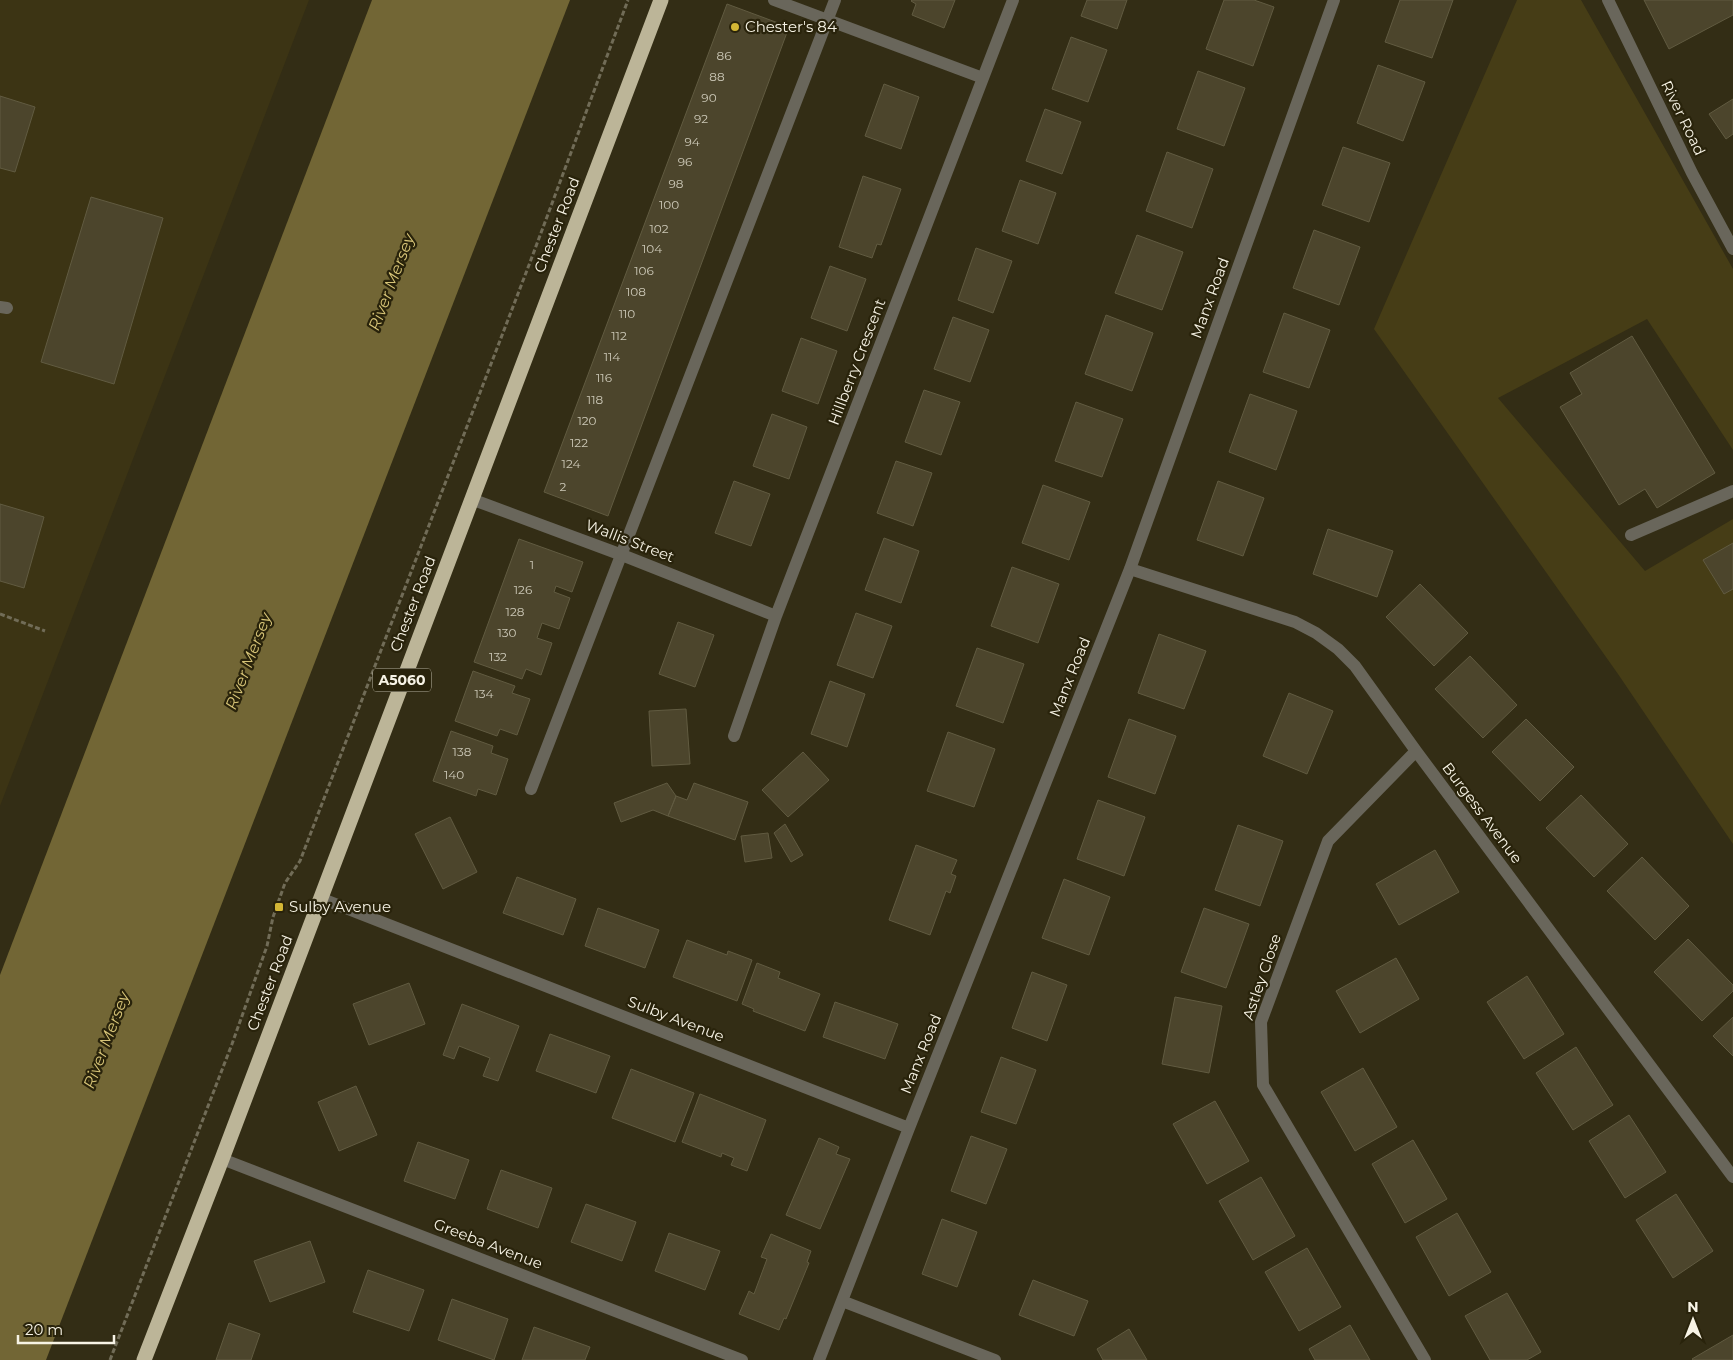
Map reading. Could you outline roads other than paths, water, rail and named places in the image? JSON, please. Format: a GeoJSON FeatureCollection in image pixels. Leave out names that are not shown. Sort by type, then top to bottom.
{"type":"FeatureCollection","features":[{"type":"Feature","properties":{"kind":"highway","name":"Chester Road"},"geometry":{"type":"LineString","coordinates":[[144,1360],[661,0]]}},
{"type":"Feature","properties":{"kind":"street"},"geometry":{"type":"LineString","coordinates":[[774,0],[984,78]]}},
{"type":"Feature","properties":{"kind":"street"},"geometry":{"type":"LineString","coordinates":[[531,789],[835,0]]}},
{"type":"Feature","properties":{"kind":"street","name":"Hillberry Crescent"},"geometry":{"type":"LineString","coordinates":[[734,736],[776,616],[1013,0]]}},
{"type":"Feature","properties":{"kind":"street","name":"Manx Road"},"geometry":{"type":"LineString","coordinates":[[819,1360],[1130,569],[1334,0]]}},
{"type":"Feature","properties":{"kind":"street","name":"River Road"},"geometry":{"type":"LineString","coordinates":[[1608,0],[1692,173],[1733,249]]}},
{"type":"Feature","properties":{"kind":"street"},"geometry":{"type":"LineString","coordinates":[[1631,535],[1733,491]]}},
{"type":"Feature","properties":{"kind":"street","name":"Wallis Street"},"geometry":{"type":"LineString","coordinates":[[471,499],[622,555],[776,616]]}},
{"type":"Feature","properties":{"kind":"street","name":"Burgess Avenue"},"geometry":{"type":"LineString","coordinates":[[1130,569],[1295,622],[1316,633],[1338,649],[1355,666],[1416,751],[1733,1177]]}},
{"type":"Feature","properties":{"kind":"street","name":"Astley Close"},"geometry":{"type":"LineString","coordinates":[[1416,751],[1328,841],[1261,1022],[1263,1085],[1426,1360]]}},
{"type":"Feature","properties":{"kind":"street","name":"Sulby Avenue"},"geometry":{"type":"LineString","coordinates":[[320,898],[909,1128]]}},
{"type":"Feature","properties":{"kind":"street","name":"Greeba Avenue"},"geometry":{"type":"LineString","coordinates":[[222,1159],[742,1360]]}},
{"type":"Feature","properties":{"kind":"street"},"geometry":{"type":"LineString","coordinates":[[842,1301],[995,1360]]}},
{"type":"Feature","properties":{"kind":"water","name":"River Mersey"},"geometry":{"type":"Polygon","coordinates":[[[372,0],[570,0],[46,1360],[0,1360],[0,975],[372,0]]]}},
{"type":"Feature","properties":{"kind":"place","name":"Chester's 84"},"geometry":{"type":"Point","coordinates":[735,27]}},
{"type":"Feature","properties":{"kind":"place","name":"Sulby Avenue"},"geometry":{"type":"Point","coordinates":[279,907]}}]}
